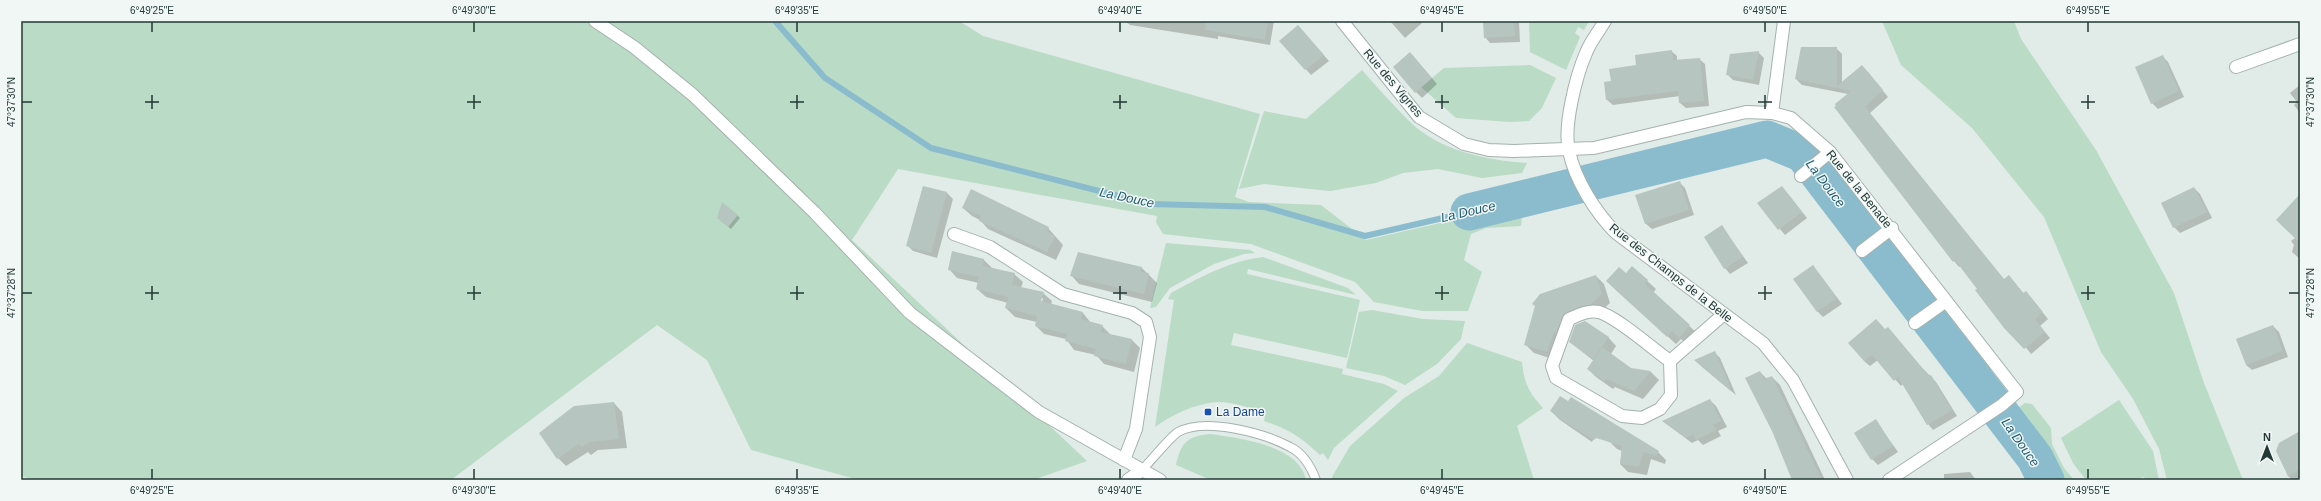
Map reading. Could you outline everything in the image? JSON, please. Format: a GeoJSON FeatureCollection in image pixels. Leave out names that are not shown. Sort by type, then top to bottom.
{"type":"FeatureCollection","features":[{"type":"Feature","properties":{"kind":"street"},"geometry":{"type":"LineString","coordinates":[[595,21],[634,47],[692,95],[815,213],[910,313],[1039,412],[1160,480]]}},
{"type":"Feature","properties":{"kind":"street","name":"Rue des Vignes"},"geometry":{"type":"LineString","coordinates":[[1342,21],[1419,117],[1464,144],[1495,150],[1569,151]]}},
{"type":"Feature","properties":{"kind":"street","name":"Rue des Champs de la Belle"},"geometry":{"type":"LineString","coordinates":[[1605,21],[1586,52],[1570,106],[1569,151],[1586,192],[1604,221],[1616,233],[1763,343],[1793,380],[1847,480]]}},
{"type":"Feature","properties":{"kind":"street"},"geometry":{"type":"LineString","coordinates":[[1772,113],[1784,21]]}},
{"type":"Feature","properties":{"kind":"street"},"geometry":{"type":"LineString","coordinates":[[2236,67],[2300,44]]}},
{"type":"Feature","properties":{"kind":"street","name":"Rue de la Benade"},"geometry":{"type":"LineString","coordinates":[[1569,151],[1594,148],[1746,112],[1772,113],[1791,118],[1830,152],[1892,228],[1946,301],[2017,392],[1989,414],[1889,480]]}},
{"type":"Feature","properties":{"kind":"street"},"geometry":{"type":"LineString","coordinates":[[1801,176],[1830,152]]}},
{"type":"Feature","properties":{"kind":"street"},"geometry":{"type":"LineString","coordinates":[[1862,251],[1892,228]]}},
{"type":"Feature","properties":{"kind":"street"},"geometry":{"type":"LineString","coordinates":[[954,234],[990,247],[1063,294],[1132,313],[1146,322],[1150,337],[1136,429],[1124,460]]}},
{"type":"Feature","properties":{"kind":"street"},"geometry":{"type":"LineString","coordinates":[[1916,323],[1946,301]]}},
{"type":"Feature","properties":{"kind":"street"},"geometry":{"type":"LineString","coordinates":[[1599,312],[1618,323],[1670,361],[1671,395],[1660,409],[1642,418],[1622,416],[1556,378],[1552,366],[1569,319],[1583,313],[1599,312]]}},
{"type":"Feature","properties":{"kind":"street"},"geometry":{"type":"LineString","coordinates":[[1670,361],[1724,314]]}},
{"type":"Feature","properties":{"kind":"street"},"geometry":{"type":"LineString","coordinates":[[1128,480],[1142,470]]}},
{"type":"Feature","properties":{"kind":"lane"},"geometry":{"type":"LineString","coordinates":[[1142,470],[1176,433],[1190,427],[1211,426],[1254,433],[1292,447],[1308,463],[1316,480]]}},
{"type":"Feature","properties":{"kind":"green space"},"geometry":{"type":"Polygon","coordinates":[[[21,21],[959,21],[983,36],[1260,114],[1235,197],[1249,202],[1321,205],[1366,240],[1523,204],[1521,226],[1486,228],[1471,234],[1464,260],[1482,272],[1468,311],[1422,311],[1374,302],[1355,282],[1251,244],[1163,234],[1156,222],[1157,216],[898,169],[852,240],[1087,461],[1033,480],[859,480],[751,450],[707,360],[657,325],[451,480],[34,480],[21,476],[21,21]]]}},
{"type":"Feature","properties":{"kind":"green space"},"geometry":{"type":"Polygon","coordinates":[[[1529,21],[1589,21],[1584,30],[1578,27],[1575,33],[1580,37],[1566,70],[1530,52],[1529,21]]]}},
{"type":"Feature","properties":{"kind":"green space"},"geometry":{"type":"Polygon","coordinates":[[[1882,21],[2014,21],[2021,39],[2096,150],[2174,293],[2204,383],[2243,480],[2167,480],[2159,449],[2133,399],[2101,352],[2044,217],[1972,128],[1901,65],[1882,21]]]}},
{"type":"Feature","properties":{"kind":"green space"},"geometry":{"type":"Polygon","coordinates":[[[1530,65],[1556,78],[1542,108],[1529,121],[1510,122],[1456,118],[1421,87],[1444,68],[1530,65]]]}},
{"type":"Feature","properties":{"kind":"green space"},"geometry":{"type":"Polygon","coordinates":[[[1362,70],[1390,102],[1420,131],[1463,152],[1511,162],[1527,163],[1522,173],[1482,178],[1438,169],[1403,173],[1376,183],[1330,191],[1264,184],[1239,189],[1264,111],[1306,119],[1362,70]]]}},
{"type":"Feature","properties":{"kind":"green space"},"geometry":{"type":"Polygon","coordinates":[[[1166,243],[1250,250],[1255,253],[1244,254],[1214,264],[1170,288],[1156,307],[1150,308],[1166,243]]]}},
{"type":"Feature","properties":{"kind":"green space"},"geometry":{"type":"Polygon","coordinates":[[[1263,257],[1348,288],[1356,295],[1248,269],[1247,274],[1360,300],[1347,358],[1234,333],[1231,345],[1343,369],[1342,374],[1384,384],[1398,391],[1334,448],[1328,460],[1323,453],[1320,455],[1294,434],[1264,421],[1266,412],[1235,404],[1217,402],[1192,407],[1176,414],[1155,427],[1174,300],[1168,299],[1171,293],[1227,266],[1238,262],[1263,257]]]}},
{"type":"Feature","properties":{"kind":"green space"},"geometry":{"type":"Polygon","coordinates":[[[1372,310],[1423,319],[1465,321],[1461,339],[1437,364],[1405,385],[1384,376],[1346,368],[1359,312],[1372,310]]]}},
{"type":"Feature","properties":{"kind":"green space"},"geometry":{"type":"Polygon","coordinates":[[[1467,343],[1522,362],[1524,376],[1528,387],[1543,408],[1517,426],[1534,480],[1333,480],[1332,477],[1350,446],[1404,398],[1439,376],[1467,343]]]}},
{"type":"Feature","properties":{"kind":"green space"},"geometry":{"type":"Polygon","coordinates":[[[2119,400],[2153,451],[2159,480],[2146,480],[2144,477],[2132,480],[2086,480],[2073,463],[2061,438],[2119,400]]]}},
{"type":"Feature","properties":{"kind":"green space"},"geometry":{"type":"Polygon","coordinates":[[[2025,403],[2032,404],[2051,428],[2052,444],[2064,468],[2074,480],[2049,480],[2037,457],[2007,416],[2025,403]]]}},
{"type":"Feature","properties":{"kind":"green space"},"geometry":{"type":"Polygon","coordinates":[[[1210,434],[1251,441],[1280,451],[1292,459],[1301,468],[1306,480],[1211,480],[1176,465],[1180,451],[1187,442],[1196,436],[1210,434]]]}},
{"type":"Feature","properties":{"kind":"building"},"geometry":{"type":"Polygon","coordinates":[[[1206,21],[1268,21],[1265,40],[1205,30],[1206,21]]]}},
{"type":"Feature","properties":{"kind":"building"},"geometry":{"type":"Polygon","coordinates":[[[1483,21],[1514,21],[1515,36],[1484,38],[1483,21]]]}},
{"type":"Feature","properties":{"kind":"building"},"geometry":{"type":"Polygon","coordinates":[[[1298,25],[1324,55],[1305,70],[1279,41],[1298,25]]]}},
{"type":"Feature","properties":{"kind":"building"},"geometry":{"type":"Polygon","coordinates":[[[1801,47],[1837,47],[1837,86],[1862,65],[1883,90],[1865,107],[2004,279],[2009,275],[2023,293],[2026,291],[2043,312],[2035,319],[2045,332],[2024,349],[2004,328],[1975,290],[1977,289],[1955,260],[1953,262],[1834,107],[1836,106],[1835,104],[1851,91],[1795,79],[1801,47]]]}},
{"type":"Feature","properties":{"kind":"building"},"geometry":{"type":"Polygon","coordinates":[[[1672,50],[1673,60],[1700,58],[1704,101],[1679,103],[1678,91],[1606,100],[1604,82],[1611,81],[1609,69],[1636,65],[1635,55],[1672,50]]]}},
{"type":"Feature","properties":{"kind":"building"},"geometry":{"type":"Polygon","coordinates":[[[1759,51],[1753,80],[1726,75],[1730,54],[1759,51]]]}},
{"type":"Feature","properties":{"kind":"building"},"geometry":{"type":"Polygon","coordinates":[[[1410,52],[1432,78],[1415,93],[1393,67],[1410,52]]]}},
{"type":"Feature","properties":{"kind":"building"},"geometry":{"type":"Polygon","coordinates":[[[2163,55],[2179,91],[2151,104],[2135,67],[2163,55]]]}},
{"type":"Feature","properties":{"kind":"building"},"geometry":{"type":"Polygon","coordinates":[[[1680,181],[1689,210],[1645,224],[1635,195],[1680,181]]]}},
{"type":"Feature","properties":{"kind":"building"},"geometry":{"type":"Polygon","coordinates":[[[923,186],[947,192],[931,253],[906,246],[923,186]]]}},
{"type":"Feature","properties":{"kind":"building"},"geometry":{"type":"Polygon","coordinates":[[[1782,186],[1802,212],[1778,230],[1757,203],[1782,186]]]}},
{"type":"Feature","properties":{"kind":"building"},"geometry":{"type":"Polygon","coordinates":[[[2194,187],[2207,212],[2173,228],[2161,203],[2194,187]]]}},
{"type":"Feature","properties":{"kind":"building"},"geometry":{"type":"Polygon","coordinates":[[[971,189],[1049,227],[1047,232],[1055,236],[1047,252],[979,221],[981,216],[962,208],[971,189]]]}},
{"type":"Feature","properties":{"kind":"building"},"geometry":{"type":"Polygon","coordinates":[[[2300,194],[2300,243],[2276,220],[2300,194]]]}},
{"type":"Feature","properties":{"kind":"building"},"geometry":{"type":"Polygon","coordinates":[[[722,202],[738,215],[728,227],[717,218],[722,202]]]}},
{"type":"Feature","properties":{"kind":"building"},"geometry":{"type":"Polygon","coordinates":[[[1722,225],[1743,257],[1724,269],[1704,237],[1722,225]]]}},
{"type":"Feature","properties":{"kind":"building"},"geometry":{"type":"Polygon","coordinates":[[[952,251],[984,259],[983,266],[1015,273],[1012,285],[1044,292],[1041,301],[1083,312],[1081,319],[1103,325],[1101,332],[1132,339],[1126,364],[1094,356],[1096,349],[1065,341],[1067,334],[1035,326],[1037,316],[1005,308],[1008,297],[976,289],[979,277],[948,270],[952,251]]]}},
{"type":"Feature","properties":{"kind":"building"},"geometry":{"type":"Polygon","coordinates":[[[1078,252],[1142,267],[1141,272],[1149,273],[1144,294],[1070,276],[1078,252]]]}},
{"type":"Feature","properties":{"kind":"building"},"geometry":{"type":"Polygon","coordinates":[[[1813,265],[1837,298],[1817,312],[1793,279],[1813,265]]]}},
{"type":"Feature","properties":{"kind":"building"},"geometry":{"type":"Polygon","coordinates":[[[1632,266],[1648,280],[1645,284],[1690,325],[1679,338],[1672,331],[1667,337],[1606,281],[1619,267],[1626,273],[1632,266]]]}},
{"type":"Feature","properties":{"kind":"building"},"geometry":{"type":"Polygon","coordinates":[[[1596,275],[1602,294],[1591,304],[1564,314],[1556,333],[1554,332],[1547,352],[1524,345],[1535,306],[1532,304],[1540,294],[1596,275]]]}},
{"type":"Feature","properties":{"kind":"building"},"geometry":{"type":"Polygon","coordinates":[[[1876,319],[1885,329],[1888,327],[1929,376],[1931,375],[1952,410],[1927,425],[1898,377],[1894,381],[1872,355],[1864,361],[1848,343],[1876,319]]]}},
{"type":"Feature","properties":{"kind":"building"},"geometry":{"type":"Polygon","coordinates":[[[1585,321],[1609,337],[1593,359],[1569,342],[1575,325],[1585,321]]]}},
{"type":"Feature","properties":{"kind":"building"},"geometry":{"type":"Polygon","coordinates":[[[2273,325],[2283,351],[2246,365],[2236,339],[2273,325]]]}},
{"type":"Feature","properties":{"kind":"building"},"geometry":{"type":"Polygon","coordinates":[[[1602,347],[1631,368],[1651,371],[1634,391],[1606,379],[1604,381],[1587,369],[1602,347]]]}},
{"type":"Feature","properties":{"kind":"building"},"geometry":{"type":"Polygon","coordinates":[[[1715,351],[1732,392],[1694,360],[1715,351]]]}},
{"type":"Feature","properties":{"kind":"building"},"geometry":{"type":"Polygon","coordinates":[[[1760,371],[1764,379],[1772,376],[1822,480],[1792,480],[1772,431],[1745,378],[1760,371]]]}},
{"type":"Feature","properties":{"kind":"building"},"geometry":{"type":"Polygon","coordinates":[[[1560,396],[1568,401],[1571,397],[1659,451],[1656,456],[1643,452],[1639,467],[1620,464],[1622,446],[1596,438],[1594,440],[1558,418],[1559,417],[1550,411],[1560,396]]]}},
{"type":"Feature","properties":{"kind":"building"},"geometry":{"type":"Polygon","coordinates":[[[1710,399],[1721,421],[1713,425],[1716,430],[1696,440],[1693,434],[1686,438],[1662,421],[1710,399]]]}},
{"type":"Feature","properties":{"kind":"building"},"geometry":{"type":"Polygon","coordinates":[[[614,402],[619,439],[590,442],[582,447],[579,444],[557,459],[539,433],[574,406],[614,402]]]}},
{"type":"Feature","properties":{"kind":"building"},"geometry":{"type":"Polygon","coordinates":[[[1876,419],[1893,446],[1871,460],[1854,433],[1876,419]]]}},
{"type":"Feature","properties":{"kind":"building"},"geometry":{"type":"Polygon","coordinates":[[[2300,431],[2300,470],[2288,476],[2276,451],[2279,443],[2300,431]]]}},
{"type":"Feature","properties":{"kind":"waterway","name":"La Douce"},"geometry":{"type":"LineString","coordinates":[[775,21],[825,78],[931,148],[1150,204],[1265,207],[1365,236],[1469,212]]}},
{"type":"Feature","properties":{"kind":"waterway","name":"La Douce"},"geometry":{"type":"LineString","coordinates":[[1469,212],[1767,139],[1803,154],[2035,458],[2046,480]]}},
{"type":"Feature","properties":{"kind":"place","name":"La Dame"},"geometry":{"type":"Point","coordinates":[1208,412]}}]}
